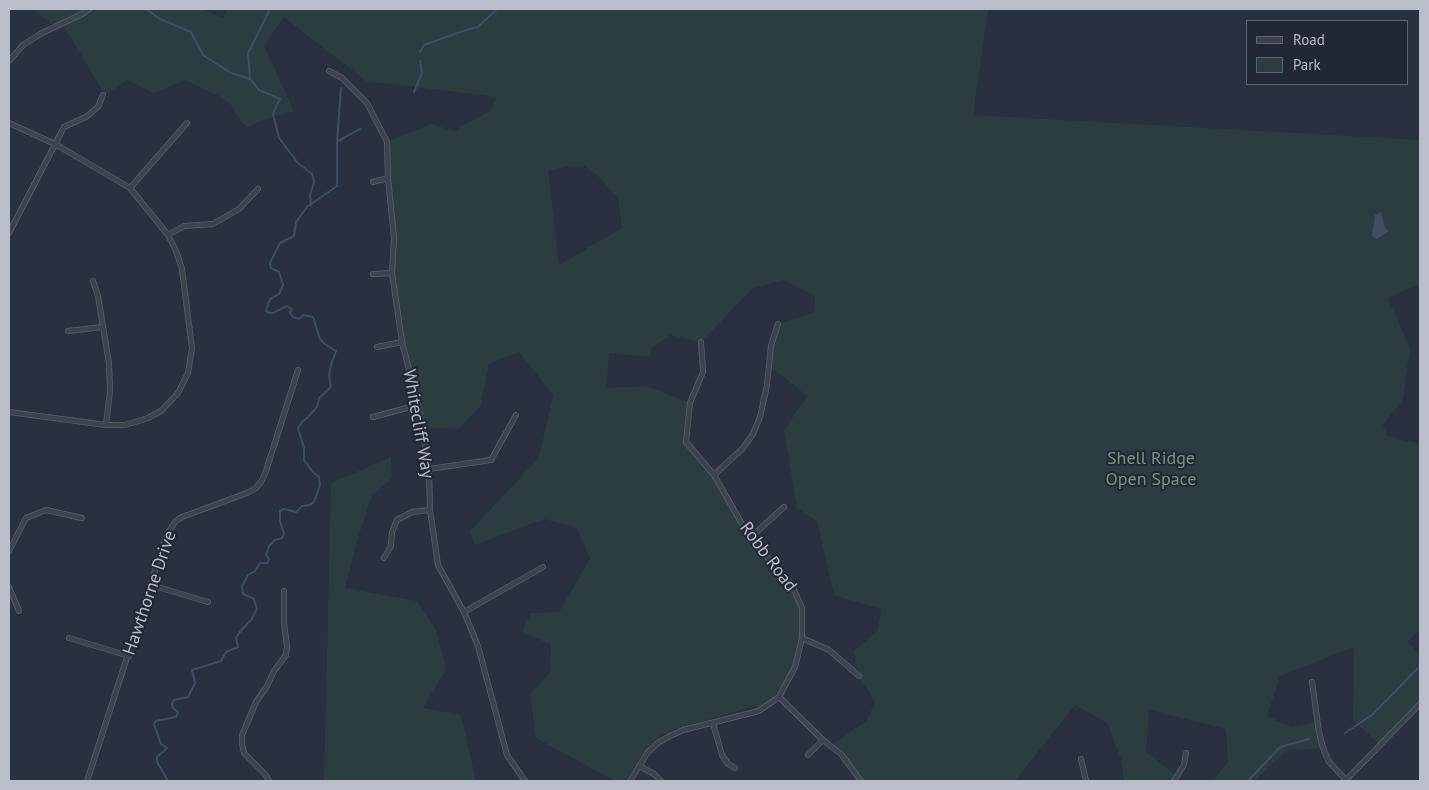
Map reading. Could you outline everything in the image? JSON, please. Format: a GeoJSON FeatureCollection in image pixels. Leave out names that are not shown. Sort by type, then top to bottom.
{"type":"FeatureCollection","features":[{"type":"Feature","properties":{"kind":"street"},"geometry":{"type":"LineString","coordinates":[[9,61],[23,45],[89,9]]}},
{"type":"Feature","properties":{"kind":"street","name":"Whitecliff Way"},"geometry":{"type":"LineString","coordinates":[[330,71],[342,78],[367,103],[388,142],[388,178],[394,238],[392,273],[402,342],[418,405],[429,469],[430,510],[438,565],[464,612],[478,646],[507,755],[526,781]]}},
{"type":"Feature","properties":{"kind":"street"},"geometry":{"type":"LineString","coordinates":[[9,233],[64,127],[86,117],[98,107],[103,95]]}},
{"type":"Feature","properties":{"kind":"street"},"geometry":{"type":"LineString","coordinates":[[9,123],[55,144],[130,188],[168,235],[176,251],[182,269],[192,348],[188,373],[178,393],[161,411],[148,418],[125,426],[9,412]]}},
{"type":"Feature","properties":{"kind":"street"},"geometry":{"type":"LineString","coordinates":[[130,188],[187,123]]}},
{"type":"Feature","properties":{"kind":"street"},"geometry":{"type":"LineString","coordinates":[[373,182],[388,178]]}},
{"type":"Feature","properties":{"kind":"street"},"geometry":{"type":"LineString","coordinates":[[168,235],[184,226],[213,224],[238,209],[258,189]]}},
{"type":"Feature","properties":{"kind":"street"},"geometry":{"type":"LineString","coordinates":[[373,274],[392,273]]}},
{"type":"Feature","properties":{"kind":"street"},"geometry":{"type":"LineString","coordinates":[[93,281],[98,296],[109,364],[110,391],[106,425]]}},
{"type":"Feature","properties":{"kind":"street"},"geometry":{"type":"LineString","coordinates":[[714,475],[743,448],[753,434],[760,416],[767,385],[771,346],[778,324]]}},
{"type":"Feature","properties":{"kind":"street"},"geometry":{"type":"LineString","coordinates":[[68,331],[103,326]]}},
{"type":"Feature","properties":{"kind":"street"},"geometry":{"type":"LineString","coordinates":[[377,347],[402,342]]}},
{"type":"Feature","properties":{"kind":"street","name":"Robb Road"},"geometry":{"type":"LineString","coordinates":[[630,781],[648,752],[659,742],[683,730],[758,711],[779,696],[795,667],[802,638],[802,608],[791,583],[750,538],[714,475],[686,442],[690,403],[703,372],[701,342]]}},
{"type":"Feature","properties":{"kind":"street","name":"Hawthorne Drive"},"geometry":{"type":"LineString","coordinates":[[87,781],[167,534],[176,521],[182,517],[247,493],[256,488],[261,482],[298,370]]}},
{"type":"Feature","properties":{"kind":"street"},"geometry":{"type":"LineString","coordinates":[[373,417],[418,405]]}},
{"type":"Feature","properties":{"kind":"street"},"geometry":{"type":"LineString","coordinates":[[429,469],[491,460],[516,415]]}},
{"type":"Feature","properties":{"kind":"street"},"geometry":{"type":"LineString","coordinates":[[750,538],[784,507]]}},
{"type":"Feature","properties":{"kind":"street"},"geometry":{"type":"LineString","coordinates":[[9,551],[26,518],[46,510],[82,518]]}},
{"type":"Feature","properties":{"kind":"street"},"geometry":{"type":"LineString","coordinates":[[384,558],[391,546],[392,532],[397,520],[412,512],[430,510]]}},
{"type":"Feature","properties":{"kind":"street"},"geometry":{"type":"LineString","coordinates":[[464,612],[543,566]]}},
{"type":"Feature","properties":{"kind":"street"},"geometry":{"type":"LineString","coordinates":[[152,585],[208,602]]}},
{"type":"Feature","properties":{"kind":"street"},"geometry":{"type":"LineString","coordinates":[[9,587],[19,611]]}},
{"type":"Feature","properties":{"kind":"street"},"geometry":{"type":"LineString","coordinates":[[269,781],[266,775],[244,753],[242,735],[256,702],[267,686],[274,670],[286,655],[284,591]]}},
{"type":"Feature","properties":{"kind":"street"},"geometry":{"type":"LineString","coordinates":[[69,638],[128,656]]}},
{"type":"Feature","properties":{"kind":"street"},"geometry":{"type":"LineString","coordinates":[[802,638],[829,650],[859,676]]}},
{"type":"Feature","properties":{"kind":"street"},"geometry":{"type":"LineString","coordinates":[[1312,682],[1323,748],[1329,762],[1345,780],[1420,704]]}},
{"type":"Feature","properties":{"kind":"street"},"geometry":{"type":"LineString","coordinates":[[779,696],[823,740],[841,754],[861,781]]}},
{"type":"Feature","properties":{"kind":"street"},"geometry":{"type":"LineString","coordinates":[[713,723],[722,755],[728,764],[736,768]]}},
{"type":"Feature","properties":{"kind":"street"},"geometry":{"type":"LineString","coordinates":[[808,755],[823,740]]}},
{"type":"Feature","properties":{"kind":"street"},"geometry":{"type":"LineString","coordinates":[[1174,781],[1184,765],[1186,753]]}},
{"type":"Feature","properties":{"kind":"street"},"geometry":{"type":"LineString","coordinates":[[1081,759],[1086,781]]}},
{"type":"Feature","properties":{"kind":"street"},"geometry":{"type":"LineString","coordinates":[[639,766],[654,774],[661,781]]}},
{"type":"Feature","properties":{"kind":"green space","name":"Shell Ridge Open Space"},"geometry":{"type":"Polygon","coordinates":[[[33,9],[202,9],[223,18],[228,9],[988,9],[973,115],[1420,140],[1420,289],[1416,285],[1388,298],[1410,348],[1403,399],[1383,425],[1387,436],[1420,444],[1420,630],[1407,642],[1420,654],[1420,704],[1380,745],[1353,720],[1354,647],[1280,676],[1267,716],[1292,727],[1318,722],[1323,748],[1286,751],[1254,781],[1213,781],[1228,762],[1226,729],[1149,710],[1146,752],[1176,775],[1174,781],[1124,781],[1121,759],[1107,723],[1075,705],[1015,781],[861,781],[841,754],[831,746],[867,720],[875,702],[859,676],[854,651],[878,630],[881,609],[834,595],[817,521],[797,508],[784,430],[807,396],[770,366],[771,346],[778,324],[814,313],[815,296],[783,280],[752,289],[701,342],[670,335],[651,348],[650,357],[609,353],[606,388],[646,386],[690,403],[686,442],[714,475],[750,538],[791,583],[802,608],[802,638],[795,667],[779,697],[759,711],[755,706],[671,730],[659,737],[648,747],[625,781],[615,781],[536,738],[530,694],[550,673],[551,645],[522,631],[531,613],[559,612],[590,559],[577,528],[544,519],[475,545],[470,531],[539,458],[553,395],[519,352],[489,364],[480,407],[459,429],[422,427],[402,342],[392,273],[394,238],[387,142],[431,124],[454,131],[490,111],[497,97],[366,81],[284,17],[264,46],[294,111],[265,119],[248,127],[242,123],[231,105],[219,96],[185,80],[154,93],[127,80],[105,95],[62,23],[54,26],[33,9]],[[567,166],[548,171],[559,265],[622,228],[618,198],[598,176],[585,166],[567,166]]]}},
{"type":"Feature","properties":{"kind":"green space"},"geometry":{"type":"Polygon","coordinates":[[[391,457],[392,478],[372,495],[357,541],[345,588],[417,601],[436,630],[446,669],[423,708],[461,715],[476,781],[324,781],[331,483],[391,457]]]}},
{"type":"Feature","properties":{"kind":"water"},"geometry":{"type":"Polygon","coordinates":[[[1381,212],[1385,228],[1389,231],[1377,239],[1372,236],[1375,215],[1381,212]]]}},
{"type":"Feature","properties":{"kind":"waterway"},"geometry":{"type":"LineString","coordinates":[[146,9],[160,19],[191,32],[203,55],[231,73],[250,79],[259,90],[280,99],[273,114],[279,138],[298,163],[312,174],[314,182],[310,195],[311,205]]}},
{"type":"Feature","properties":{"kind":"waterway"},"geometry":{"type":"LineString","coordinates":[[250,79],[248,53],[270,9]]}},
{"type":"Feature","properties":{"kind":"waterway"},"geometry":{"type":"LineString","coordinates":[[420,52],[424,45],[478,27],[497,9]]}},
{"type":"Feature","properties":{"kind":"waterway"},"geometry":{"type":"LineString","coordinates":[[414,92],[422,73],[420,61]]}},
{"type":"Feature","properties":{"kind":"waterway"},"geometry":{"type":"LineString","coordinates":[[168,781],[157,762],[157,757],[167,748],[161,744],[154,724],[156,721],[176,717],[178,712],[173,708],[172,704],[174,700],[188,697],[195,683],[192,670],[221,661],[226,652],[238,647],[236,638],[251,620],[257,609],[254,599],[243,594],[242,586],[248,575],[255,571],[260,563],[267,563],[269,560],[266,554],[269,546],[275,540],[282,538],[284,534],[280,521],[280,511],[284,509],[296,512],[302,506],[310,505],[314,502],[320,485],[319,477],[304,460],[304,448],[298,428],[317,407],[319,398],[331,387],[329,375],[336,351],[320,339],[313,317],[303,315],[299,319],[293,317],[290,313],[292,309],[287,306],[273,313],[266,311],[270,299],[279,294],[283,285],[279,272],[271,268],[270,263],[280,243],[294,236],[296,222],[307,207],[337,186],[337,142],[341,88]]}},
{"type":"Feature","properties":{"kind":"waterway"},"geometry":{"type":"LineString","coordinates":[[338,141],[360,129]]}},
{"type":"Feature","properties":{"kind":"waterway"},"geometry":{"type":"LineString","coordinates":[[1345,733],[1373,714],[1418,668]]}},
{"type":"Feature","properties":{"kind":"waterway"},"geometry":{"type":"LineString","coordinates":[[1248,781],[1280,747],[1309,739]]}}]}
